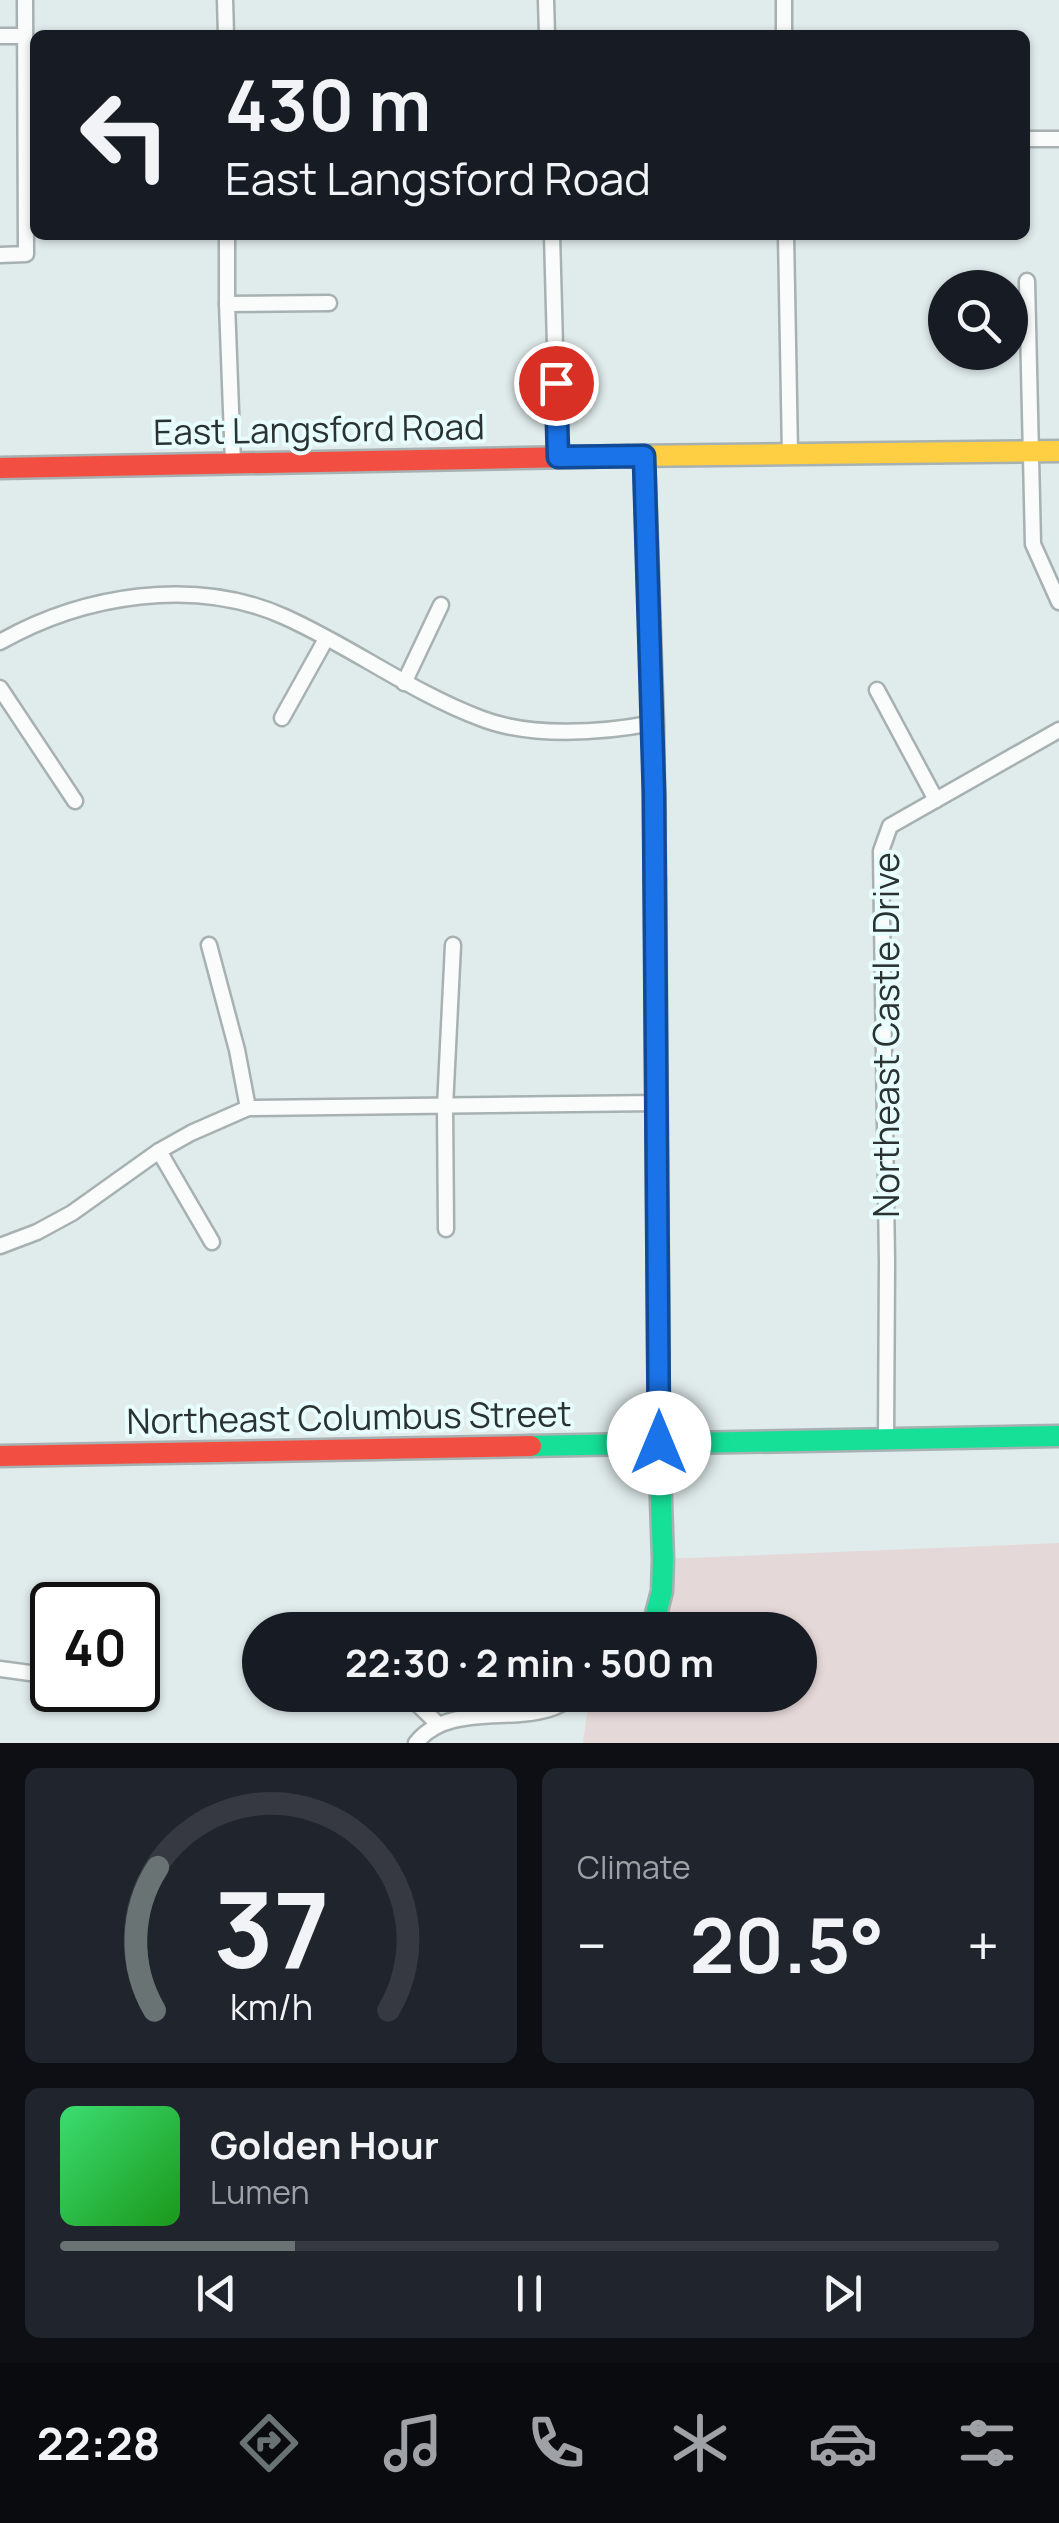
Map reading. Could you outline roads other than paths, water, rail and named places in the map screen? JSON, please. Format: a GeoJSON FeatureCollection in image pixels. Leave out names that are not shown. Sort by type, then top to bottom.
{"type":"FeatureCollection","features":[{"type":"Feature","properties":{"kind":"street"},"geometry":{"type":"LineString","coordinates":[[0,255],[26,254],[26,0]]}},
{"type":"Feature","properties":{"kind":"street"},"geometry":{"type":"LineString","coordinates":[[225,0],[226,30]]}},
{"type":"Feature","properties":{"kind":"street"},"geometry":{"type":"LineString","coordinates":[[546,0],[547,30]]}},
{"type":"Feature","properties":{"kind":"street"},"geometry":{"type":"LineString","coordinates":[[784,0],[784,30]]}},
{"type":"Feature","properties":{"kind":"street"},"geometry":{"type":"LineString","coordinates":[[0,36],[25,36]]}},
{"type":"Feature","properties":{"kind":"street"},"geometry":{"type":"LineString","coordinates":[[1030,139],[1059,138]]}},
{"type":"Feature","properties":{"kind":"street"},"geometry":{"type":"LineString","coordinates":[[227,240],[232,462]]}},
{"type":"Feature","properties":{"kind":"street"},"geometry":{"type":"LineString","coordinates":[[552,240],[558,457]]}},
{"type":"Feature","properties":{"kind":"street"},"geometry":{"type":"LineString","coordinates":[[786,240],[790,454]]}},
{"type":"Feature","properties":{"kind":"street"},"geometry":{"type":"LineString","coordinates":[[226,304],[329,304]]}},
{"type":"Feature","properties":{"kind":"street"},"geometry":{"type":"LineString","coordinates":[[1028,316],[1033,544],[1059,602]]}},
{"type":"Feature","properties":{"kind":"street","name":"East Langsford Road"},"geometry":{"type":"LineString","coordinates":[[0,468],[1059,451]]}},
{"type":"Feature","properties":{"kind":"street"},"geometry":{"type":"LineString","coordinates":[[644,456],[653,722],[658,1103],[662,1591],[657,1612]]}},
{"type":"Feature","properties":{"kind":"street"},"geometry":{"type":"LineString","coordinates":[[0,642],[64,612],[112,601],[178,594],[234,600],[283,616],[483,720],[562,732],[618,730],[653,722]]}},
{"type":"Feature","properties":{"kind":"street"},"geometry":{"type":"LineString","coordinates":[[404,682],[441,605]]}},
{"type":"Feature","properties":{"kind":"street"},"geometry":{"type":"LineString","coordinates":[[282,718],[326,639]]}},
{"type":"Feature","properties":{"kind":"street"},"geometry":{"type":"LineString","coordinates":[[0,688],[75,801]]}},
{"type":"Feature","properties":{"kind":"street"},"geometry":{"type":"LineString","coordinates":[[877,690],[936,800]]}},
{"type":"Feature","properties":{"kind":"street","name":"Northeast Castle Drive"},"geometry":{"type":"LineString","coordinates":[[886,1440],[881,851],[890,826],[1059,730]]}},
{"type":"Feature","properties":{"kind":"street"},"geometry":{"type":"LineString","coordinates":[[209,944],[248,1108]]}},
{"type":"Feature","properties":{"kind":"street"},"geometry":{"type":"LineString","coordinates":[[446,1229],[445,1106],[453,945]]}},
{"type":"Feature","properties":{"kind":"street"},"geometry":{"type":"LineString","coordinates":[[0,1246],[72,1213],[159,1151],[248,1108],[658,1103]]}},
{"type":"Feature","properties":{"kind":"street"},"geometry":{"type":"LineString","coordinates":[[159,1151],[212,1242]]}},
{"type":"Feature","properties":{"kind":"street","name":"Northeast Columbus Street"},"geometry":{"type":"LineString","coordinates":[[0,1456],[1059,1436]]}},
{"type":"Feature","properties":{"kind":"street"},"geometry":{"type":"LineString","coordinates":[[0,1669],[30,1673]]}},
{"type":"Feature","properties":{"kind":"street"},"geometry":{"type":"LineString","coordinates":[[426,1712],[438,1724]]}},
{"type":"Feature","properties":{"kind":"street"},"geometry":{"type":"LineString","coordinates":[[416,1743],[438,1724],[522,1712]]}}]}
